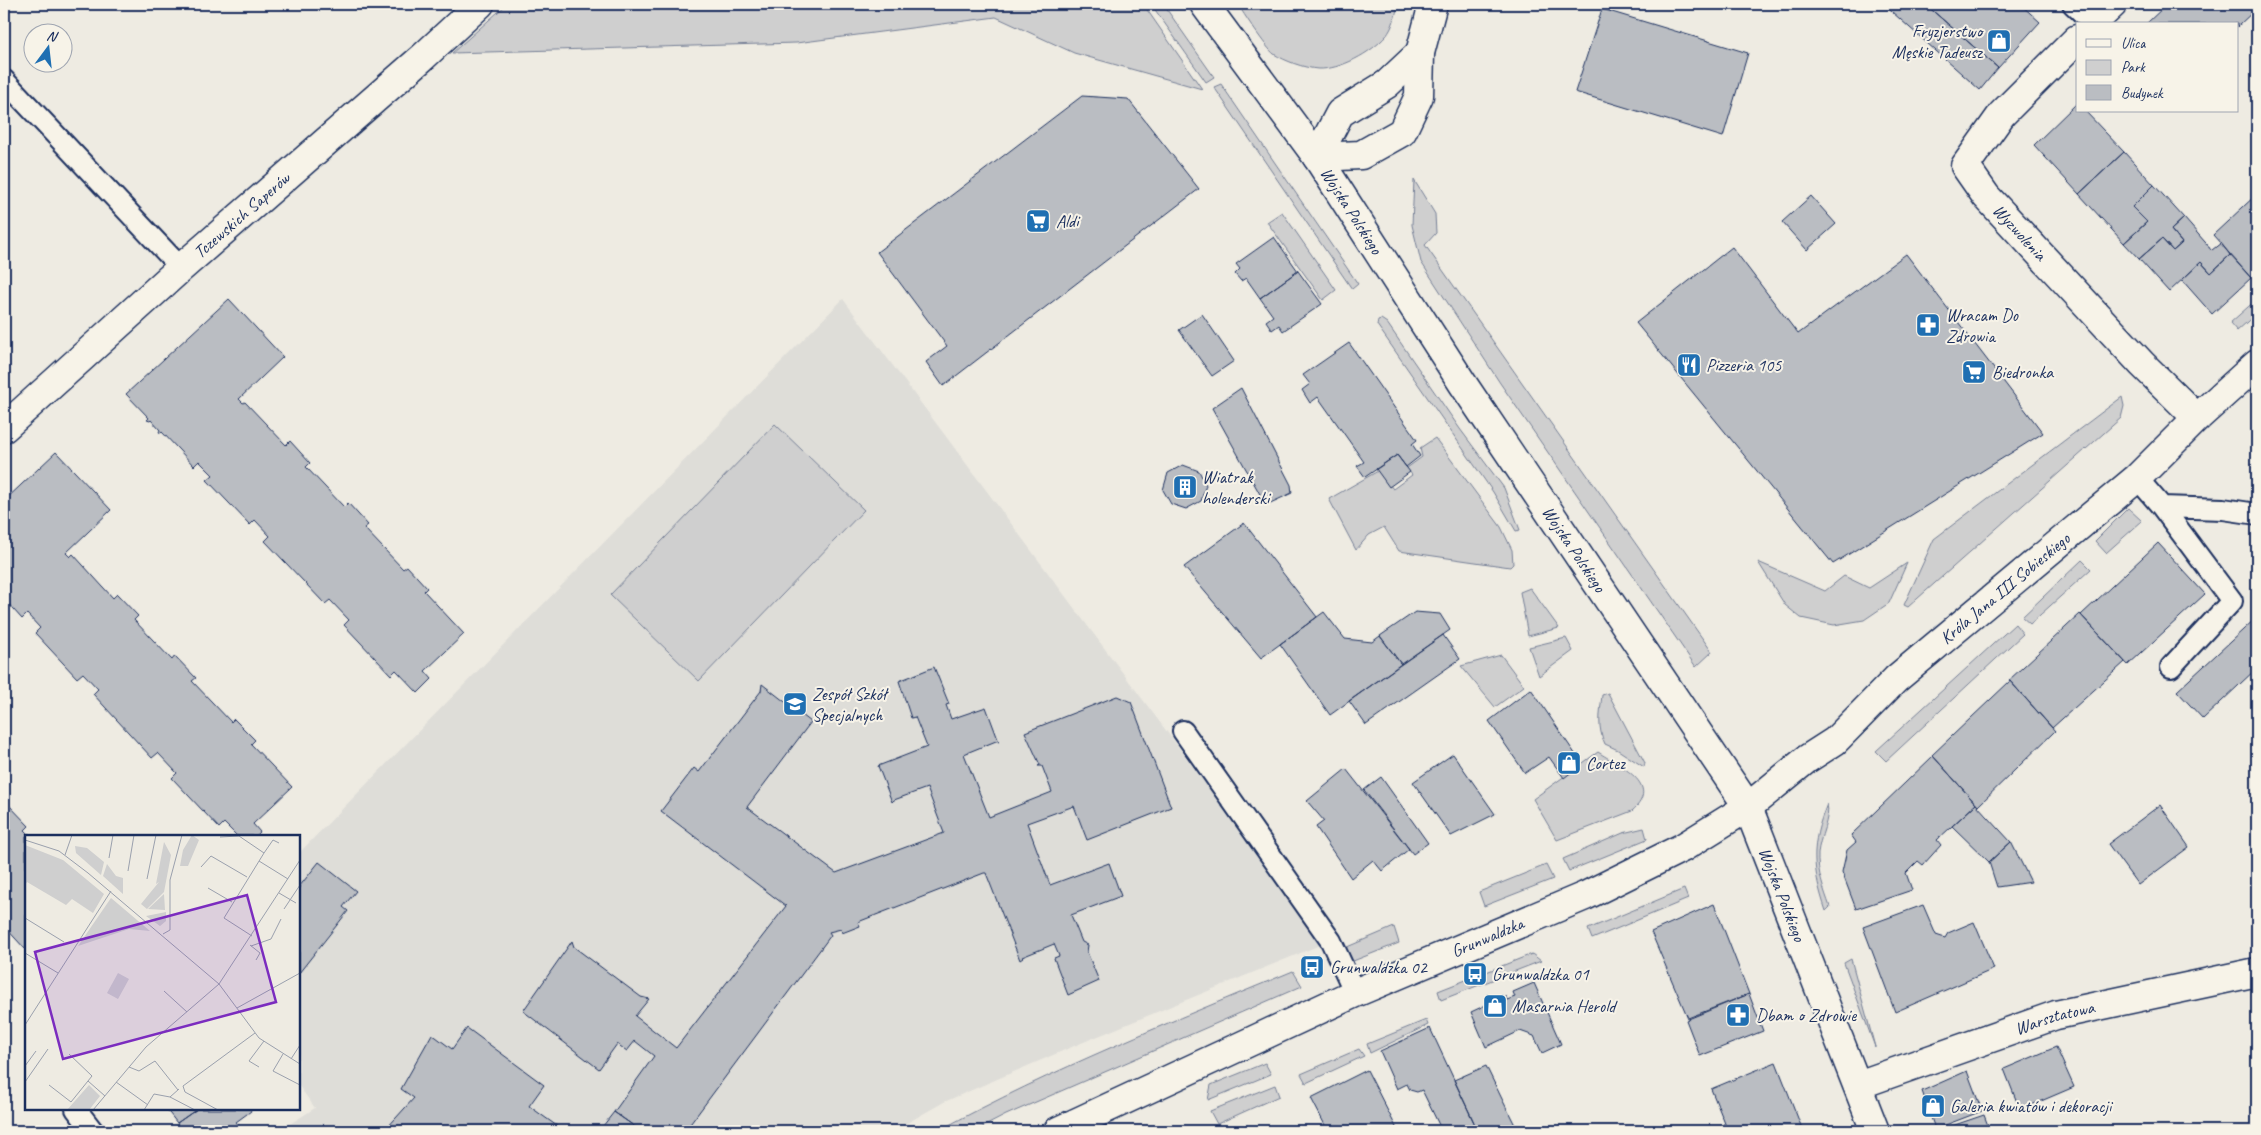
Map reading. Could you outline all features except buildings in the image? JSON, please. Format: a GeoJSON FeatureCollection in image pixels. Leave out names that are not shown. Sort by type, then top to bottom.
{"type":"FeatureCollection","features":[{"type":"Feature","properties":{"kind":"street","name":"Tczewskich Saperów"},"geometry":{"type":"LineString","coordinates":[[4,428],[181,268],[424,57],[480,4]]}},
{"type":"Feature","properties":{"kind":"street","name":"Wojska Polskiego"},"geometry":{"type":"LineString","coordinates":[[1204,4],[1317,158],[1463,384],[1748,807],[1875,1131]]}},
{"type":"Feature","properties":{"kind":"street"},"geometry":{"type":"LineString","coordinates":[[1317,158],[1361,155],[1402,132],[1419,96],[1420,53],[1433,4]]}},
{"type":"Feature","properties":{"kind":"street"},"geometry":{"type":"LineString","coordinates":[[2095,22],[2113,4]]}},
{"type":"Feature","properties":{"kind":"street","name":"Wyzwolenia"},"geometry":{"type":"LineString","coordinates":[[2076,40],[2002,114],[1965,166],[1986,196],[2136,356],[2197,418]]}},
{"type":"Feature","properties":{"kind":"street"},"geometry":{"type":"LineString","coordinates":[[1317,158],[1340,113],[1387,84],[1420,53]]}},
{"type":"Feature","properties":{"kind":"street","name":"Króla Jana III Sobieskiego"},"geometry":{"type":"LineString","coordinates":[[1748,807],[1807,760],[1835,741],[1896,680],[2137,478],[2197,418],[2257,364]]}},
{"type":"Feature","properties":{"kind":"street","name":"Grunwaldzka"},"geometry":{"type":"LineString","coordinates":[[1058,1131],[1354,993],[1585,896],[1682,848],[1748,807]]}},
{"type":"Feature","properties":{"kind":"street","name":"Warsztatowa"},"geometry":{"type":"LineString","coordinates":[[1858,1085],[1898,1073],[2056,1015],[2257,972]]}},
{"type":"Feature","properties":{"kind":"lane"},"geometry":{"type":"LineString","coordinates":[[2073,4],[2091,22]]}},
{"type":"Feature","properties":{"kind":"lane"},"geometry":{"type":"LineString","coordinates":[[4,80],[181,268]]}},
{"type":"Feature","properties":{"kind":"lane"},"geometry":{"type":"LineString","coordinates":[[2137,478],[2232,601],[2171,666]]}},
{"type":"Feature","properties":{"kind":"lane"},"geometry":{"type":"LineString","coordinates":[[2162,508],[2223,509],[2257,514]]}},
{"type":"Feature","properties":{"kind":"lane"},"geometry":{"type":"LineString","coordinates":[[1182,731],[1331,941],[1354,993]]}},
{"type":"Feature","properties":{"kind":"lane"},"geometry":{"type":"LineString","coordinates":[[77,1110],[93,1131]]}},
{"type":"Feature","properties":{"kind":"shaded area","name":"Zespół Szkół Specjalnych"},"geometry":{"type":"Polygon","coordinates":[[[843,299],[1325,943],[1074,1046],[944,1102],[893,1131],[279,1131],[315,1108],[300,1087],[300,852],[843,299]]]}},
{"type":"Feature","properties":{"kind":"green space"},"geometry":{"type":"Polygon","coordinates":[[[507,4],[1143,4],[1202,89],[1074,53],[996,17],[796,43],[452,53],[507,4]]]}},
{"type":"Feature","properties":{"kind":"green space"},"geometry":{"type":"Polygon","coordinates":[[[1151,4],[1163,4],[1214,77],[1206,82],[1151,4]]]}},
{"type":"Feature","properties":{"kind":"green space"},"geometry":{"type":"Polygon","coordinates":[[[1238,4],[1398,4],[1391,29],[1380,42],[1355,59],[1336,67],[1318,69],[1295,64],[1274,54],[1249,22],[1238,4]]]}},
{"type":"Feature","properties":{"kind":"green space"},"geometry":{"type":"Polygon","coordinates":[[[1221,84],[1358,284],[1352,289],[1214,87],[1221,84]]]}},
{"type":"Feature","properties":{"kind":"green space"},"geometry":{"type":"Polygon","coordinates":[[[1414,180],[1435,214],[1436,233],[1425,245],[1712,652],[1696,667],[1500,383],[1421,262],[1412,225],[1414,180]]]}},
{"type":"Feature","properties":{"kind":"green space"},"geometry":{"type":"Polygon","coordinates":[[[1282,212],[1336,290],[1323,300],[1267,222],[1282,212]]]}},
{"type":"Feature","properties":{"kind":"green space"},"geometry":{"type":"Polygon","coordinates":[[[2257,299],[2257,313],[2237,331],[2230,323],[2257,299]]]}},
{"type":"Feature","properties":{"kind":"green space"},"geometry":{"type":"Polygon","coordinates":[[[1381,319],[1387,323],[1460,429],[1504,488],[1520,530],[1516,531],[1493,492],[1377,325],[1378,320],[1381,319]]]}},
{"type":"Feature","properties":{"kind":"green space"},"geometry":{"type":"Polygon","coordinates":[[[2122,397],[2124,406],[2121,418],[1908,607],[1904,605],[1934,539],[2122,397]]]}},
{"type":"Feature","properties":{"kind":"green space"},"geometry":{"type":"Polygon","coordinates":[[[775,424],[864,510],[699,681],[610,595],[775,424]]]}},
{"type":"Feature","properties":{"kind":"green space"},"geometry":{"type":"Polygon","coordinates":[[[1435,438],[1501,527],[1512,550],[1513,564],[1510,567],[1399,551],[1384,527],[1369,535],[1356,550],[1329,499],[1378,471],[1393,489],[1412,475],[1407,468],[1422,457],[1420,448],[1435,438]]]}},
{"type":"Feature","properties":{"kind":"green space"},"geometry":{"type":"Polygon","coordinates":[[[2128,508],[2142,521],[2106,553],[2095,541],[2128,508]]]}},
{"type":"Feature","properties":{"kind":"green space"},"geometry":{"type":"Polygon","coordinates":[[[2082,560],[2091,569],[2030,624],[2022,617],[2082,560]]]}},
{"type":"Feature","properties":{"kind":"green space"},"geometry":{"type":"Polygon","coordinates":[[[1758,562],[1825,591],[1844,576],[1869,588],[1907,563],[1889,603],[1864,620],[1834,625],[1801,618],[1785,605],[1758,562]]]}},
{"type":"Feature","properties":{"kind":"green space"},"geometry":{"type":"Polygon","coordinates":[[[1530,588],[1559,628],[1528,636],[1520,592],[1530,588]]]}},
{"type":"Feature","properties":{"kind":"green space"},"geometry":{"type":"Polygon","coordinates":[[[2015,624],[2023,634],[1886,761],[1876,751],[2015,624]]]}},
{"type":"Feature","properties":{"kind":"green space"},"geometry":{"type":"Polygon","coordinates":[[[1566,638],[1573,651],[1539,676],[1529,647],[1566,638]]]}},
{"type":"Feature","properties":{"kind":"green space"},"geometry":{"type":"Polygon","coordinates":[[[1501,655],[1524,686],[1495,707],[1461,666],[1501,655]]]}},
{"type":"Feature","properties":{"kind":"green space"},"geometry":{"type":"Polygon","coordinates":[[[1608,693],[1645,763],[1644,767],[1605,744],[1602,738],[1600,714],[1602,695],[1608,693]]]}},
{"type":"Feature","properties":{"kind":"green space"},"geometry":{"type":"Polygon","coordinates":[[[1598,752],[1635,777],[1643,792],[1640,801],[1632,811],[1557,840],[1533,799],[1598,752]]]}},
{"type":"Feature","properties":{"kind":"green space"},"geometry":{"type":"Polygon","coordinates":[[[1827,804],[1826,821],[1818,854],[1823,888],[1830,907],[1826,911],[1818,882],[1815,857],[1818,832],[1827,804]]]}},
{"type":"Feature","properties":{"kind":"green space"},"geometry":{"type":"Polygon","coordinates":[[[1644,828],[1647,839],[1569,871],[1563,859],[1623,833],[1644,828]]]}},
{"type":"Feature","properties":{"kind":"green space"},"geometry":{"type":"Polygon","coordinates":[[[1546,865],[1553,879],[1484,906],[1479,892],[1546,865]]]}},
{"type":"Feature","properties":{"kind":"green space"},"geometry":{"type":"Polygon","coordinates":[[[1684,889],[1688,899],[1592,939],[1588,929],[1684,889]]]}},
{"type":"Feature","properties":{"kind":"green space"},"geometry":{"type":"Polygon","coordinates":[[[1394,927],[1399,943],[1348,963],[1340,950],[1394,927]]]}},
{"type":"Feature","properties":{"kind":"green space"},"geometry":{"type":"Polygon","coordinates":[[[1532,954],[1541,961],[1441,1000],[1438,991],[1532,954]]]}},
{"type":"Feature","properties":{"kind":"green space"},"geometry":{"type":"Polygon","coordinates":[[[1851,959],[1875,1047],[1844,963],[1851,959]]]}},
{"type":"Feature","properties":{"kind":"green space"},"geometry":{"type":"Polygon","coordinates":[[[1293,971],[1302,986],[1006,1115],[975,1131],[938,1131],[1069,1066],[1293,971]]]}},
{"type":"Feature","properties":{"kind":"green space"},"geometry":{"type":"Polygon","coordinates":[[[1426,1020],[1428,1025],[1370,1053],[1367,1044],[1426,1020]]]}},
{"type":"Feature","properties":{"kind":"green space"},"geometry":{"type":"Polygon","coordinates":[[[1359,1049],[1364,1056],[1306,1083],[1301,1074],[1359,1049]]]}},
{"type":"Feature","properties":{"kind":"green space"},"geometry":{"type":"Polygon","coordinates":[[[1265,1063],[1271,1074],[1208,1100],[1211,1085],[1265,1063]]]}},
{"type":"Feature","properties":{"kind":"green space"},"geometry":{"type":"Polygon","coordinates":[[[1275,1085],[1279,1096],[1217,1124],[1210,1111],[1275,1085]]]}},
{"type":"Feature","properties":{"kind":"place","name":"Fryzjerstwo Męskie Tadeusz"},"geometry":{"type":"Point","coordinates":[1999,41]}},
{"type":"Feature","properties":{"kind":"place","name":"Aldi"},"geometry":{"type":"Point","coordinates":[1038,221]}},
{"type":"Feature","properties":{"kind":"place","name":"Wracam Do Zdrowia"},"geometry":{"type":"Point","coordinates":[1928,325]}},
{"type":"Feature","properties":{"kind":"place","name":"Pizzeria 105"},"geometry":{"type":"Point","coordinates":[1689,365]}},
{"type":"Feature","properties":{"kind":"place","name":"Biedronka"},"geometry":{"type":"Point","coordinates":[1974,372]}},
{"type":"Feature","properties":{"kind":"place","name":"Wiatrak holenderski"},"geometry":{"type":"Point","coordinates":[1185,487]}},
{"type":"Feature","properties":{"kind":"place","name":"Zespół Szkół Specjalnych"},"geometry":{"type":"Point","coordinates":[795,704]}},
{"type":"Feature","properties":{"kind":"place","name":"Cortez"},"geometry":{"type":"Point","coordinates":[1569,763]}},
{"type":"Feature","properties":{"kind":"place","name":"Grunwaldzka 02"},"geometry":{"type":"Point","coordinates":[1312,967]}},
{"type":"Feature","properties":{"kind":"place","name":"Grunwaldzka 01"},"geometry":{"type":"Point","coordinates":[1475,974]}},
{"type":"Feature","properties":{"kind":"place","name":"Masarnia Herold"},"geometry":{"type":"Point","coordinates":[1495,1006]}},
{"type":"Feature","properties":{"kind":"place","name":"Dbam o Zdrowie"},"geometry":{"type":"Point","coordinates":[1738,1015]}},
{"type":"Feature","properties":{"kind":"place","name":"Galeria kwiatów i dekoracji"},"geometry":{"type":"Point","coordinates":[1933,1106]}}]}
